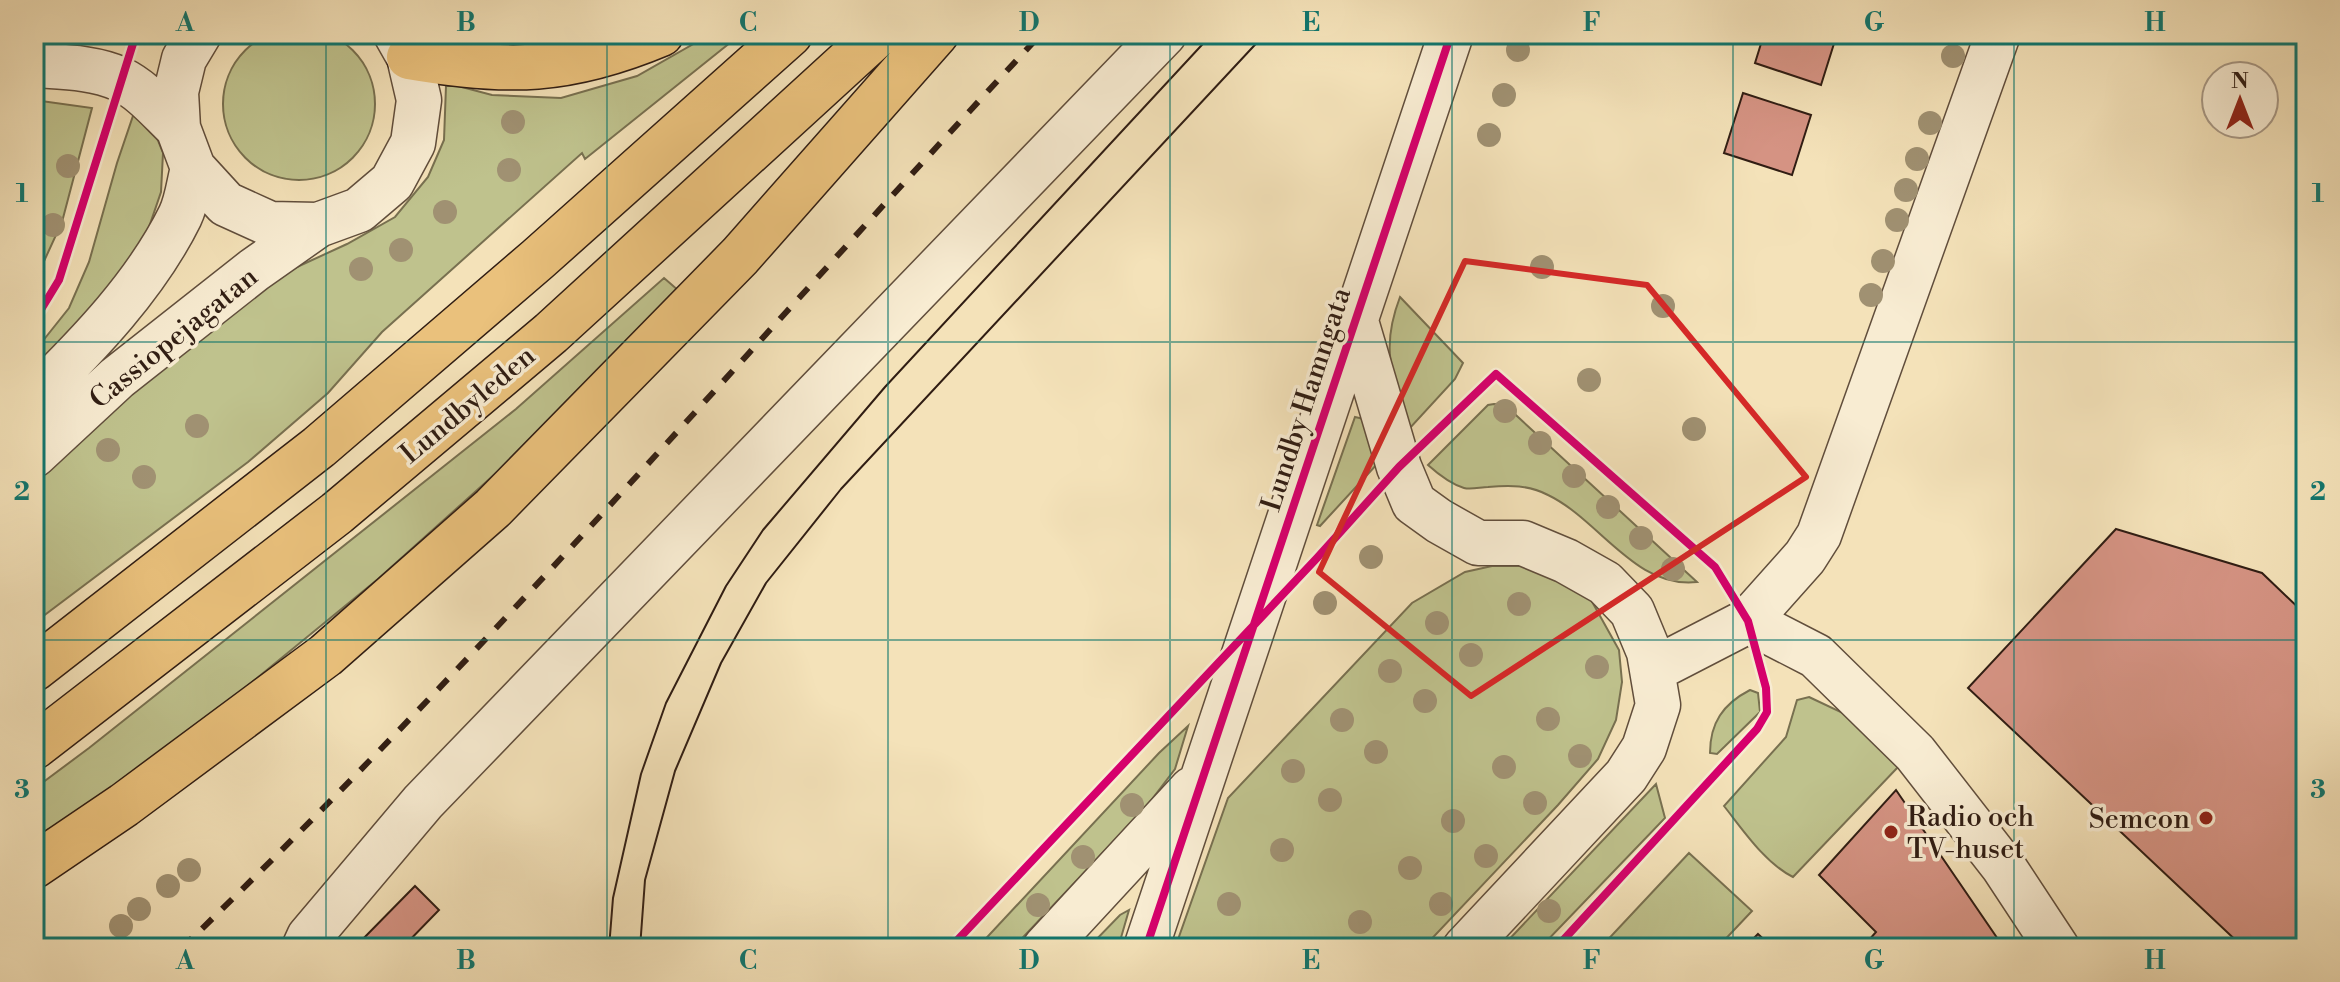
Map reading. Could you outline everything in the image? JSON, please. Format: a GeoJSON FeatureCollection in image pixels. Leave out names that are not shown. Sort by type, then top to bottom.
{"type":"FeatureCollection","features":[{"type":"Feature","properties":{"kind":"highway"},"geometry":{"type":"LineString","coordinates":[[403,46],[454,65],[515,69],[551,66],[618,52],[661,34]]}},
{"type":"Feature","properties":{"kind":"highway"},"geometry":{"type":"LineString","coordinates":[[49,658],[319,447],[538,259],[790,34]]}},
{"type":"Feature","properties":{"kind":"highway","name":"Lundbyleden"},"geometry":{"type":"LineString","coordinates":[[34,747],[337,513],[551,333],[878,34]]}},
{"type":"Feature","properties":{"kind":"highway"},"geometry":{"type":"LineString","coordinates":[[34,866],[124,805],[326,655],[493,508],[740,256],[936,34]]}},
{"type":"Feature","properties":{"kind":"street"},"geometry":{"type":"LineString","coordinates":[[199,34],[184,59],[176,92],[178,128],[193,168],[226,204],[270,224],[318,225],[359,210],[392,182],[413,143],[419,100],[403,46]]}},
{"type":"Feature","properties":{"kind":"street"},"geometry":{"type":"LineString","coordinates":[[304,948],[309,937],[423,802],[1164,34]]}},
{"type":"Feature","properties":{"kind":"street","name":"Lundby Hamngata"},"geometry":{"type":"LineString","coordinates":[[1146,948],[1451,34]]}},
{"type":"Feature","properties":{"kind":"street"},"geometry":{"type":"LineString","coordinates":[[1465,948],[1626,776],[1644,748],[1658,705],[1653,670],[1748,621],[1805,557],[1819,535],[1998,34]]}},
{"type":"Feature","properties":{"kind":"street"},"geometry":{"type":"LineString","coordinates":[[34,65],[95,72],[121,80],[149,99],[178,128]]}},
{"type":"Feature","properties":{"kind":"street","name":"Cassiopejagatan"},"geometry":{"type":"LineString","coordinates":[[34,398],[83,351],[147,271],[181,213],[193,168]]}},
{"type":"Feature","properties":{"kind":"street","name":"Cassiopejagatan"},"geometry":{"type":"LineString","coordinates":[[34,455],[117,378],[254,270],[318,225]]}},
{"type":"Feature","properties":{"kind":"street","name":"Lundby Hamngata"},"geometry":{"type":"LineString","coordinates":[[1355,318],[1399,467],[1414,503],[1478,543],[1523,543],[1566,561],[1605,583],[1632,611],[1653,670]]}},
{"type":"Feature","properties":{"kind":"street"},"geometry":{"type":"LineString","coordinates":[[1748,621],[1816,656],[1915,753],[2003,866],[2057,948]]}},
{"type":"Feature","properties":{"kind":"street"},"geometry":{"type":"LineString","coordinates":[[1045,948],[1202,778]]}},
{"type":"Feature","properties":{"kind":"highlighted area"},"geometry":{"type":"Polygon","coordinates":[[[1465,261],[1647,285],[1806,477],[1471,696],[1319,572],[1465,261]]]}},
{"type":"Feature","properties":{"kind":"green space"},"geometry":{"type":"Polygon","coordinates":[[[299,28],[328,34],[352,51],[369,75],[375,104],[369,133],[352,157],[328,174],[299,180],[270,174],[246,157],[229,133],[223,104],[229,75],[246,51],[270,34],[299,28]]]}},
{"type":"Feature","properties":{"kind":"green space"},"geometry":{"type":"Polygon","coordinates":[[[458,34],[596,34],[526,45],[485,42],[458,34]]]}},
{"type":"Feature","properties":{"kind":"green space"},"geometry":{"type":"Polygon","coordinates":[[[711,34],[741,34],[585,159],[582,153],[382,332],[328,393],[248,462],[34,623],[34,477],[239,303],[297,267],[395,217],[428,177],[444,140],[446,86],[492,95],[561,98],[637,76],[711,34]]]}},
{"type":"Feature","properties":{"kind":"green space"},"geometry":{"type":"Polygon","coordinates":[[[34,100],[92,108],[62,222],[34,283],[34,100]]]}},
{"type":"Feature","properties":{"kind":"green space"},"geometry":{"type":"Polygon","coordinates":[[[135,110],[151,123],[163,153],[161,192],[149,227],[130,262],[95,309],[34,366],[34,352],[69,308],[89,262],[135,110]]]}},
{"type":"Feature","properties":{"kind":"green space"},"geometry":{"type":"Polygon","coordinates":[[[664,278],[679,291],[505,465],[378,579],[224,705],[77,814],[34,837],[34,789],[516,409],[664,278]]]}},
{"type":"Feature","properties":{"kind":"green space"},"geometry":{"type":"Polygon","coordinates":[[[1400,297],[1463,363],[1455,379],[1409,429],[1391,364],[1390,333],[1400,297]]]}},
{"type":"Feature","properties":{"kind":"green space"},"geometry":{"type":"Polygon","coordinates":[[[1488,405],[1505,405],[1697,582],[1675,581],[1655,575],[1636,564],[1567,506],[1548,495],[1512,486],[1464,488],[1428,465],[1488,405]]]}},
{"type":"Feature","properties":{"kind":"green space"},"geometry":{"type":"Polygon","coordinates":[[[1355,417],[1364,419],[1379,462],[1320,526],[1317,525],[1355,417]]]}},
{"type":"Feature","properties":{"kind":"green space"},"geometry":{"type":"Polygon","coordinates":[[[1492,566],[1525,566],[1558,575],[1590,598],[1619,650],[1622,682],[1616,720],[1598,759],[1423,948],[1175,948],[1228,798],[1412,603],[1465,572],[1492,566]]]}},
{"type":"Feature","properties":{"kind":"green space"},"geometry":{"type":"Polygon","coordinates":[[[1750,690],[1758,693],[1760,712],[1717,754],[1710,753],[1712,732],[1725,708],[1750,690]]]}},
{"type":"Feature","properties":{"kind":"green space"},"geometry":{"type":"Polygon","coordinates":[[[1809,697],[1843,713],[1899,766],[1793,877],[1764,855],[1724,806],[1786,737],[1797,700],[1809,697]]]}},
{"type":"Feature","properties":{"kind":"green space"},"geometry":{"type":"Polygon","coordinates":[[[1188,726],[1175,769],[1146,807],[1013,948],[977,948],[1159,753],[1188,726]]]}},
{"type":"Feature","properties":{"kind":"green space"},"geometry":{"type":"Polygon","coordinates":[[[1656,784],[1665,818],[1540,948],[1501,948],[1656,784]]]}},
{"type":"Feature","properties":{"kind":"green space"},"geometry":{"type":"Polygon","coordinates":[[[1689,853],[1752,911],[1717,948],[1600,948],[1689,853]]]}},
{"type":"Feature","properties":{"kind":"green space"},"geometry":{"type":"Polygon","coordinates":[[[1129,910],[1118,948],[1088,948],[1120,915],[1129,910]]]}},
{"type":"Feature","properties":{"kind":"building"},"geometry":{"type":"Polygon","coordinates":[[[1764,34],[1837,34],[1821,85],[1755,63],[1764,34]]]}},
{"type":"Feature","properties":{"kind":"building"},"geometry":{"type":"Polygon","coordinates":[[[1743,93],[1811,115],[1792,175],[1724,153],[1743,93]]]}},
{"type":"Feature","properties":{"kind":"building","name":"Semcon"},"geometry":{"type":"Polygon","coordinates":[[[2116,529],[2262,573],[2306,615],[2306,948],[2244,948],[1968,688],[2116,529]]]}},
{"type":"Feature","properties":{"kind":"building","name":"Radio och TV-huset"},"geometry":{"type":"Polygon","coordinates":[[[1896,790],[2004,948],[1862,948],[1876,932],[1819,875],[1896,790]]]}},
{"type":"Feature","properties":{"kind":"building"},"geometry":{"type":"Polygon","coordinates":[[[415,886],[439,910],[402,948],[354,948],[415,886]]]}},
{"type":"Feature","properties":{"kind":"building"},"geometry":{"type":"Polygon","coordinates":[[[1758,934],[1773,948],[1744,948],[1758,934]]]}},
{"type":"Feature","properties":{"kind":"tram line"},"geometry":{"type":"LineString","coordinates":[[609,948],[613,898],[641,774],[666,703],[726,586],[763,530],[885,387],[1212,34]]}},
{"type":"Feature","properties":{"kind":"tram line"},"geometry":{"type":"LineString","coordinates":[[640,948],[645,880],[675,771],[721,663],[766,583],[841,489],[1265,34]]}},
{"type":"Feature","properties":{"kind":"railway"},"geometry":{"type":"LineString","coordinates":[[182,948],[294,838],[511,612],[1041,34]]}},
{"type":"Feature","properties":{"kind":"cycle path"},"geometry":{"type":"LineString","coordinates":[[34,321],[59,280],[136,34]]}},
{"type":"Feature","properties":{"kind":"cycle path"},"geometry":{"type":"LineString","coordinates":[[1146,948],[1451,34]]}},
{"type":"Feature","properties":{"kind":"cycle path"},"geometry":{"type":"LineString","coordinates":[[950,948],[1399,467],[1496,374],[1715,567],[1748,621],[1766,688],[1767,712],[1757,729],[1556,948]]}},
{"type":"Feature","properties":{"kind":"place","name":"Semcon"},"geometry":{"type":"Point","coordinates":[2206,818]}},
{"type":"Feature","properties":{"kind":"place","name":"Radio och TV-huset"},"geometry":{"type":"Point","coordinates":[1891,832]}}]}
